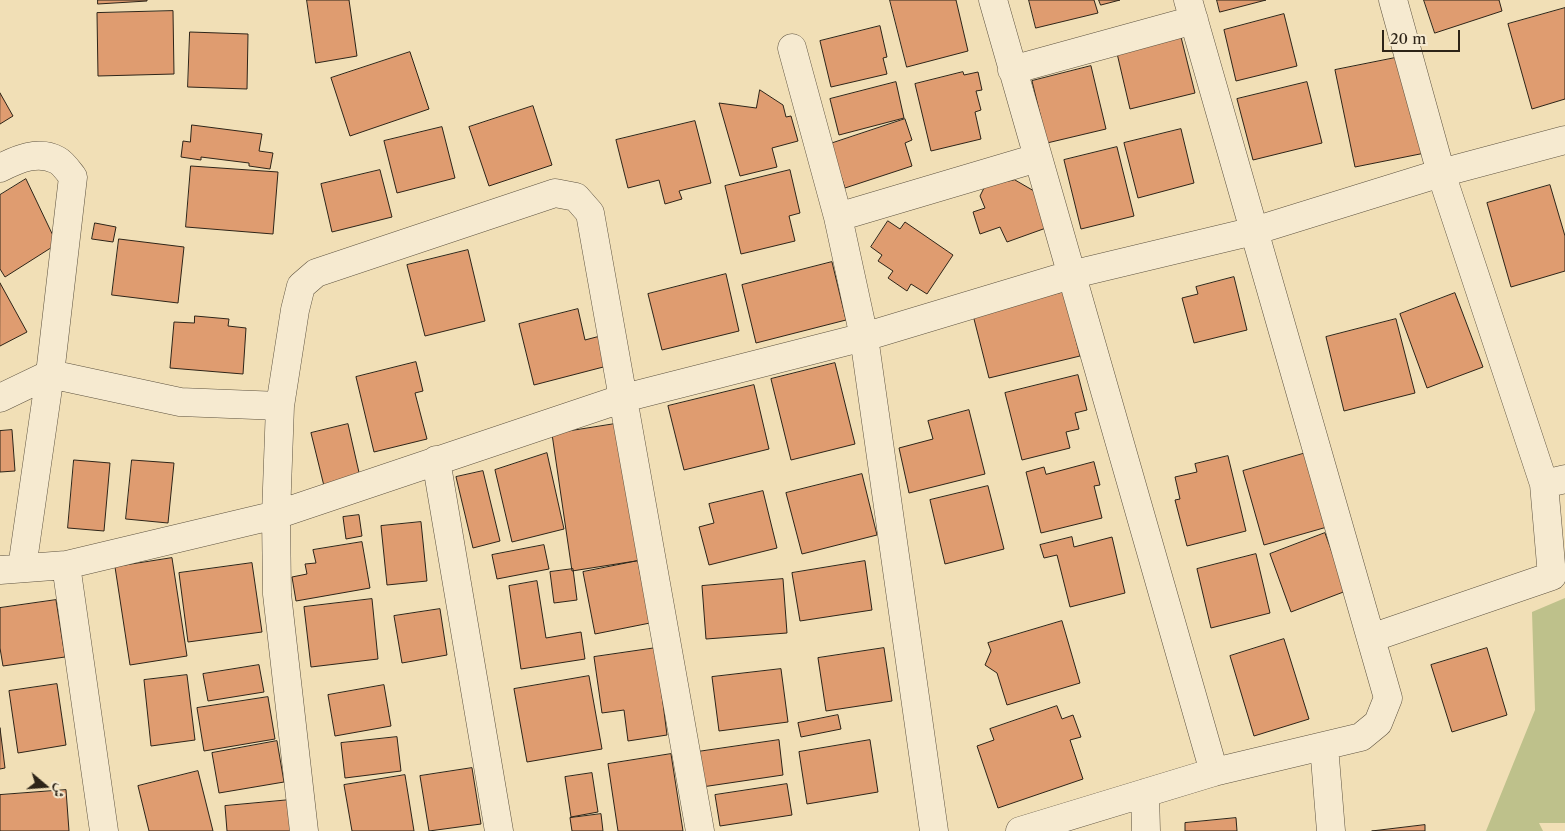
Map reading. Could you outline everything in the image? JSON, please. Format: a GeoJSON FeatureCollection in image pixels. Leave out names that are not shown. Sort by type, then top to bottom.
{"type":"FeatureCollection","features":[{"type":"Feature","properties":{"kind":"street"},"geometry":{"type":"LineString","coordinates":[[993,0],[1070,275],[1214,772]]}},
{"type":"Feature","properties":{"kind":"street"},"geometry":{"type":"LineString","coordinates":[[1371,638],[1552,576],[1554,481],[1441,173],[1393,0]]}},
{"type":"Feature","properties":{"kind":"street"},"geometry":{"type":"LineString","coordinates":[[1012,70],[1191,10],[1388,698],[1378,723],[1362,737],[1214,772],[1020,831]]}},
{"type":"Feature","properties":{"kind":"street"},"geometry":{"type":"LineString","coordinates":[[792,48],[838,217],[864,337],[934,831]]}},
{"type":"Feature","properties":{"kind":"street"},"geometry":{"type":"LineString","coordinates":[[0,168],[17,160],[38,155],[58,160],[73,177],[50,374],[11,569],[66,564],[276,515],[624,398],[864,337],[1070,275],[1254,231],[1441,173],[1565,140]]}},
{"type":"Feature","properties":{"kind":"street"},"geometry":{"type":"LineString","coordinates":[[838,217],[1037,158]]}},
{"type":"Feature","properties":{"kind":"street"},"geometry":{"type":"LineString","coordinates":[[304,831],[276,594],[276,515],[280,406],[295,310],[301,286],[316,273],[555,193],[576,197],[590,213],[700,831]]}},
{"type":"Feature","properties":{"kind":"street"},"geometry":{"type":"LineString","coordinates":[[0,398],[50,374],[180,402],[280,406]]}},
{"type":"Feature","properties":{"kind":"street"},"geometry":{"type":"LineString","coordinates":[[436,460],[499,831]]}},
{"type":"Feature","properties":{"kind":"street"},"geometry":{"type":"LineString","coordinates":[[66,564],[104,831]]}},
{"type":"Feature","properties":{"kind":"street"},"geometry":{"type":"LineString","coordinates":[[1324,746],[1331,831]]}},
{"type":"Feature","properties":{"kind":"street"},"geometry":{"type":"LineString","coordinates":[[1145,793],[1146,831]]}},
{"type":"Feature","properties":{"kind":"green space"},"geometry":{"type":"Polygon","coordinates":[[[1565,598],[1565,823],[1539,823],[1543,831],[1486,831],[1535,710],[1532,612],[1565,598]]]}},
{"type":"Feature","properties":{"kind":"building"},"geometry":{"type":"Polygon","coordinates":[[[98,0],[147,0],[147,1],[98,4],[98,0]]]}},
{"type":"Feature","properties":{"kind":"building"},"geometry":{"type":"Polygon","coordinates":[[[307,0],[349,0],[357,56],[316,63],[307,0]]]}},
{"type":"Feature","properties":{"kind":"building"},"geometry":{"type":"Polygon","coordinates":[[[890,0],[956,0],[968,51],[907,67],[890,0]]]}},
{"type":"Feature","properties":{"kind":"building"},"geometry":{"type":"Polygon","coordinates":[[[1029,0],[1094,0],[1098,13],[1036,28],[1029,0]]]}},
{"type":"Feature","properties":{"kind":"building"},"geometry":{"type":"Polygon","coordinates":[[[1099,0],[1120,0],[1101,5],[1099,0]]]}},
{"type":"Feature","properties":{"kind":"building"},"geometry":{"type":"Polygon","coordinates":[[[1217,0],[1266,0],[1220,12],[1217,0]]]}},
{"type":"Feature","properties":{"kind":"building"},"geometry":{"type":"Polygon","coordinates":[[[1424,0],[1499,0],[1502,11],[1435,33],[1424,0]]]}},
{"type":"Feature","properties":{"kind":"building"},"geometry":{"type":"Polygon","coordinates":[[[1565,8],[1565,99],[1532,109],[1508,24],[1565,8]]]}},
{"type":"Feature","properties":{"kind":"building"},"geometry":{"type":"Polygon","coordinates":[[[173,11],[174,74],[98,76],[97,13],[173,11]]]}},
{"type":"Feature","properties":{"kind":"building"},"geometry":{"type":"Polygon","coordinates":[[[1284,14],[1297,66],[1236,81],[1224,30],[1284,14]]]}},
{"type":"Feature","properties":{"kind":"building"},"geometry":{"type":"Polygon","coordinates":[[[880,26],[887,57],[883,58],[887,74],[831,87],[820,41],[880,26]]]}},
{"type":"Feature","properties":{"kind":"building"},"geometry":{"type":"Polygon","coordinates":[[[190,32],[248,34],[247,89],[188,87],[190,32]]]}},
{"type":"Feature","properties":{"kind":"building"},"geometry":{"type":"Polygon","coordinates":[[[1180,33],[1195,93],[1130,109],[1116,49],[1180,33]]]}},
{"type":"Feature","properties":{"kind":"building"},"geometry":{"type":"Polygon","coordinates":[[[410,52],[429,109],[350,136],[331,78],[410,52]]]}},
{"type":"Feature","properties":{"kind":"building"},"geometry":{"type":"Polygon","coordinates":[[[1405,56],[1425,153],[1355,167],[1335,70],[1405,56]]]}},
{"type":"Feature","properties":{"kind":"building"},"geometry":{"type":"Polygon","coordinates":[[[1091,66],[1106,129],[1047,143],[1032,81],[1091,66]]]}},
{"type":"Feature","properties":{"kind":"building"},"geometry":{"type":"Polygon","coordinates":[[[963,72],[964,75],[978,72],[982,90],[976,91],[981,110],[975,112],[981,139],[931,151],[915,84],[963,72]]]}},
{"type":"Feature","properties":{"kind":"building"},"geometry":{"type":"Polygon","coordinates":[[[896,82],[904,118],[839,135],[830,99],[896,82]]]}},
{"type":"Feature","properties":{"kind":"building"},"geometry":{"type":"Polygon","coordinates":[[[1307,82],[1322,143],[1253,160],[1237,99],[1307,82]]]}},
{"type":"Feature","properties":{"kind":"building"},"geometry":{"type":"Polygon","coordinates":[[[760,90],[783,105],[786,117],[791,116],[798,141],[772,148],[777,167],[740,176],[719,103],[756,108],[760,90]]]}},
{"type":"Feature","properties":{"kind":"building"},"geometry":{"type":"Polygon","coordinates":[[[0,93],[13,116],[0,124],[0,93]]]}},
{"type":"Feature","properties":{"kind":"building"},"geometry":{"type":"Polygon","coordinates":[[[533,106],[552,165],[489,186],[469,127],[533,106]]]}},
{"type":"Feature","properties":{"kind":"building"},"geometry":{"type":"Polygon","coordinates":[[[905,119],[912,140],[905,143],[912,166],[845,188],[830,144],[905,119]]]}},
{"type":"Feature","properties":{"kind":"building"},"geometry":{"type":"Polygon","coordinates":[[[695,121],[711,183],[679,191],[682,199],[665,204],[659,180],[628,188],[616,140],[695,121]]]}},
{"type":"Feature","properties":{"kind":"building"},"geometry":{"type":"Polygon","coordinates":[[[192,125],[262,134],[259,151],[273,153],[270,169],[249,166],[249,163],[201,157],[201,160],[181,157],[183,141],[190,142],[192,125]]]}},
{"type":"Feature","properties":{"kind":"building"},"geometry":{"type":"Polygon","coordinates":[[[442,127],[455,178],[397,193],[384,141],[442,127]]]}},
{"type":"Feature","properties":{"kind":"building"},"geometry":{"type":"Polygon","coordinates":[[[1181,129],[1194,183],[1138,198],[1124,143],[1181,129]]]}},
{"type":"Feature","properties":{"kind":"building"},"geometry":{"type":"Polygon","coordinates":[[[1117,147],[1134,216],[1081,229],[1064,160],[1117,147]]]}},
{"type":"Feature","properties":{"kind":"building"},"geometry":{"type":"Polygon","coordinates":[[[191,166],[278,172],[273,234],[186,227],[191,166]]]}},
{"type":"Feature","properties":{"kind":"building"},"geometry":{"type":"Polygon","coordinates":[[[380,170],[392,217],[332,232],[321,184],[380,170]]]}},
{"type":"Feature","properties":{"kind":"building"},"geometry":{"type":"Polygon","coordinates":[[[790,170],[800,213],[789,216],[795,241],[741,254],[725,186],[790,170]]]}},
{"type":"Feature","properties":{"kind":"building"},"geometry":{"type":"Polygon","coordinates":[[[26,179],[57,244],[5,277],[0,269],[0,195],[26,179]]]}},
{"type":"Feature","properties":{"kind":"building"},"geometry":{"type":"Polygon","coordinates":[[[1015,180],[1034,191],[1046,228],[1007,242],[1000,227],[980,234],[973,212],[985,208],[980,196],[985,186],[1015,180]]]}},
{"type":"Feature","properties":{"kind":"building"},"geometry":{"type":"Polygon","coordinates":[[[1550,185],[1565,236],[1565,271],[1511,287],[1487,203],[1550,185]]]}},
{"type":"Feature","properties":{"kind":"building"},"geometry":{"type":"Polygon","coordinates":[[[888,221],[900,229],[905,222],[953,255],[927,294],[911,284],[907,291],[888,278],[893,271],[878,261],[882,255],[871,247],[888,221]]]}},
{"type":"Feature","properties":{"kind":"building"},"geometry":{"type":"Polygon","coordinates":[[[95,223],[116,227],[113,242],[92,239],[95,223]]]}},
{"type":"Feature","properties":{"kind":"building"},"geometry":{"type":"Polygon","coordinates":[[[119,239],[184,247],[178,303],[112,295],[119,239]]]}},
{"type":"Feature","properties":{"kind":"building"},"geometry":{"type":"Polygon","coordinates":[[[468,250],[485,321],[425,336],[407,265],[468,250]]]}},
{"type":"Feature","properties":{"kind":"building"},"geometry":{"type":"Polygon","coordinates":[[[832,262],[846,320],[756,343],[742,285],[832,262]]]}},
{"type":"Feature","properties":{"kind":"building"},"geometry":{"type":"Polygon","coordinates":[[[726,274],[739,331],[662,350],[648,294],[726,274]]]}},
{"type":"Feature","properties":{"kind":"building"},"geometry":{"type":"Polygon","coordinates":[[[1234,277],[1247,330],[1194,343],[1182,298],[1198,294],[1196,287],[1234,277]]]}},
{"type":"Feature","properties":{"kind":"building"},"geometry":{"type":"Polygon","coordinates":[[[0,283],[27,332],[0,346],[0,283]]]}},
{"type":"Feature","properties":{"kind":"building"},"geometry":{"type":"Polygon","coordinates":[[[1064,292],[1080,356],[989,378],[973,315],[1064,292]]]}},
{"type":"Feature","properties":{"kind":"building"},"geometry":{"type":"Polygon","coordinates":[[[1455,293],[1483,367],[1427,388],[1400,314],[1455,293]]]}},
{"type":"Feature","properties":{"kind":"building"},"geometry":{"type":"Polygon","coordinates":[[[578,309],[585,340],[604,335],[611,365],[534,385],[519,324],[578,309]]]}},
{"type":"Feature","properties":{"kind":"building"},"geometry":{"type":"Polygon","coordinates":[[[195,316],[229,319],[228,326],[246,328],[243,374],[170,368],[174,322],[194,323],[195,316]]]}},
{"type":"Feature","properties":{"kind":"building"},"geometry":{"type":"Polygon","coordinates":[[[1396,319],[1415,393],[1344,411],[1326,337],[1396,319]]]}},
{"type":"Feature","properties":{"kind":"building"},"geometry":{"type":"Polygon","coordinates":[[[416,362],[423,391],[415,393],[427,439],[374,452],[356,377],[416,362]]]}},
{"type":"Feature","properties":{"kind":"building"},"geometry":{"type":"Polygon","coordinates":[[[835,363],[855,444],[791,460],[771,379],[835,363]]]}},
{"type":"Feature","properties":{"kind":"building"},"geometry":{"type":"Polygon","coordinates":[[[1078,375],[1087,410],[1075,413],[1079,429],[1066,432],[1070,448],[1022,460],[1005,393],[1078,375]]]}},
{"type":"Feature","properties":{"kind":"building"},"geometry":{"type":"Polygon","coordinates":[[[754,385],[769,449],[684,470],[668,406],[754,385]]]}},
{"type":"Feature","properties":{"kind":"building"},"geometry":{"type":"Polygon","coordinates":[[[969,410],[985,474],[909,493],[899,448],[933,439],[928,421],[969,410]]]}},
{"type":"Feature","properties":{"kind":"building"},"geometry":{"type":"Polygon","coordinates":[[[621,423],[642,560],[572,571],[552,434],[621,423]]]}},
{"type":"Feature","properties":{"kind":"building"},"geometry":{"type":"Polygon","coordinates":[[[348,424],[360,477],[324,486],[311,433],[348,424]]]}},
{"type":"Feature","properties":{"kind":"building"},"geometry":{"type":"Polygon","coordinates":[[[12,430],[15,471],[0,472],[0,431],[12,430]]]}},
{"type":"Feature","properties":{"kind":"building"},"geometry":{"type":"Polygon","coordinates":[[[547,453],[564,529],[512,542],[495,470],[547,453]]]}},
{"type":"Feature","properties":{"kind":"building"},"geometry":{"type":"Polygon","coordinates":[[[1306,453],[1327,527],[1264,545],[1243,471],[1306,453]]]}},
{"type":"Feature","properties":{"kind":"building"},"geometry":{"type":"Polygon","coordinates":[[[1228,456],[1246,531],[1187,546],[1175,500],[1180,499],[1175,477],[1197,472],[1195,464],[1228,456]]]}},
{"type":"Feature","properties":{"kind":"building"},"geometry":{"type":"Polygon","coordinates":[[[74,460],[110,463],[104,531],[68,528],[74,460]]]}},
{"type":"Feature","properties":{"kind":"building"},"geometry":{"type":"Polygon","coordinates":[[[132,460],[174,463],[168,523],[126,519],[132,460]]]}},
{"type":"Feature","properties":{"kind":"building"},"geometry":{"type":"Polygon","coordinates":[[[1094,462],[1100,485],[1094,486],[1102,518],[1041,533],[1026,472],[1044,467],[1046,474],[1094,462]]]}},
{"type":"Feature","properties":{"kind":"building"},"geometry":{"type":"Polygon","coordinates":[[[483,471],[500,541],[473,548],[456,477],[483,471]]]}},
{"type":"Feature","properties":{"kind":"building"},"geometry":{"type":"Polygon","coordinates":[[[862,474],[877,535],[802,554],[786,493],[862,474]]]}},
{"type":"Feature","properties":{"kind":"building"},"geometry":{"type":"Polygon","coordinates":[[[988,486],[1004,549],[945,564],[930,500],[988,486]]]}},
{"type":"Feature","properties":{"kind":"building"},"geometry":{"type":"Polygon","coordinates":[[[763,491],[777,548],[709,565],[699,527],[714,523],[709,504],[763,491]]]}},
{"type":"Feature","properties":{"kind":"building"},"geometry":{"type":"Polygon","coordinates":[[[359,515],[362,536],[346,539],[343,517],[359,515]]]}},
{"type":"Feature","properties":{"kind":"building"},"geometry":{"type":"Polygon","coordinates":[[[421,522],[427,581],[387,585],[381,526],[421,522]]]}},
{"type":"Feature","properties":{"kind":"building"},"geometry":{"type":"Polygon","coordinates":[[[1325,533],[1346,591],[1291,612],[1270,554],[1325,533]]]}},
{"type":"Feature","properties":{"kind":"building"},"geometry":{"type":"Polygon","coordinates":[[[1072,537],[1074,547],[1112,537],[1125,593],[1070,607],[1057,555],[1044,558],[1040,545],[1072,537]]]}},
{"type":"Feature","properties":{"kind":"building"},"geometry":{"type":"Polygon","coordinates":[[[362,542],[370,588],[296,601],[292,577],[307,574],[305,564],[316,563],[313,550],[362,542]]]}},
{"type":"Feature","properties":{"kind":"building"},"geometry":{"type":"Polygon","coordinates":[[[544,545],[549,569],[497,579],[492,555],[544,545]]]}},
{"type":"Feature","properties":{"kind":"building"},"geometry":{"type":"Polygon","coordinates":[[[1256,554],[1270,613],[1211,628],[1197,569],[1256,554]]]}},
{"type":"Feature","properties":{"kind":"building"},"geometry":{"type":"Polygon","coordinates":[[[172,558],[187,656],[130,665],[115,567],[172,558]]]}},
{"type":"Feature","properties":{"kind":"building"},"geometry":{"type":"Polygon","coordinates":[[[638,561],[650,623],[595,634],[583,572],[638,561]]]}},
{"type":"Feature","properties":{"kind":"building"},"geometry":{"type":"Polygon","coordinates":[[[865,561],[872,610],[800,621],[792,573],[865,561]]]}},
{"type":"Feature","properties":{"kind":"building"},"geometry":{"type":"Polygon","coordinates":[[[252,563],[262,632],[188,642],[179,573],[252,563]]]}},
{"type":"Feature","properties":{"kind":"building"},"geometry":{"type":"Polygon","coordinates":[[[573,569],[577,600],[554,603],[550,572],[573,569]]]}},
{"type":"Feature","properties":{"kind":"building"},"geometry":{"type":"Polygon","coordinates":[[[783,579],[787,633],[706,639],[702,586],[783,579]]]}},
{"type":"Feature","properties":{"kind":"building"},"geometry":{"type":"Polygon","coordinates":[[[537,581],[546,638],[581,632],[585,659],[521,669],[509,586],[537,581]]]}},
{"type":"Feature","properties":{"kind":"building"},"geometry":{"type":"Polygon","coordinates":[[[372,599],[378,659],[311,667],[304,607],[372,599]]]}},
{"type":"Feature","properties":{"kind":"building"},"geometry":{"type":"Polygon","coordinates":[[[56,600],[65,657],[3,666],[0,648],[0,608],[56,600]]]}},
{"type":"Feature","properties":{"kind":"building"},"geometry":{"type":"Polygon","coordinates":[[[440,609],[447,655],[402,663],[394,616],[440,609]]]}},
{"type":"Feature","properties":{"kind":"building"},"geometry":{"type":"Polygon","coordinates":[[[1062,621],[1080,683],[1007,705],[997,673],[985,665],[991,651],[988,643],[1062,621]]]}},
{"type":"Feature","properties":{"kind":"building"},"geometry":{"type":"Polygon","coordinates":[[[1284,639],[1309,719],[1254,736],[1230,656],[1284,639]]]}},
{"type":"Feature","properties":{"kind":"building"},"geometry":{"type":"Polygon","coordinates":[[[656,648],[667,735],[628,741],[624,710],[602,713],[594,657],[656,648]]]}},
{"type":"Feature","properties":{"kind":"building"},"geometry":{"type":"Polygon","coordinates":[[[884,648],[892,701],[826,711],[818,658],[884,648]]]}},
{"type":"Feature","properties":{"kind":"building"},"geometry":{"type":"Polygon","coordinates":[[[1487,648],[1507,715],[1452,732],[1431,665],[1487,648]]]}},
{"type":"Feature","properties":{"kind":"building"},"geometry":{"type":"Polygon","coordinates":[[[259,665],[264,692],[208,701],[203,674],[259,665]]]}},
{"type":"Feature","properties":{"kind":"building"},"geometry":{"type":"Polygon","coordinates":[[[781,669],[788,722],[719,731],[712,677],[781,669]]]}},
{"type":"Feature","properties":{"kind":"building"},"geometry":{"type":"Polygon","coordinates":[[[187,675],[195,740],[151,746],[144,680],[187,675]]]}},
{"type":"Feature","properties":{"kind":"building"},"geometry":{"type":"Polygon","coordinates":[[[589,676],[602,749],[527,762],[514,689],[589,676]]]}},
{"type":"Feature","properties":{"kind":"building"},"geometry":{"type":"Polygon","coordinates":[[[57,684],[66,745],[18,753],[9,691],[57,684]]]}},
{"type":"Feature","properties":{"kind":"building"},"geometry":{"type":"Polygon","coordinates":[[[384,685],[391,726],[335,736],[328,695],[384,685]]]}},
{"type":"Feature","properties":{"kind":"building"},"geometry":{"type":"Polygon","coordinates":[[[268,697],[275,739],[204,751],[197,708],[268,697]]]}},
{"type":"Feature","properties":{"kind":"building"},"geometry":{"type":"Polygon","coordinates":[[[1057,706],[1062,719],[1073,715],[1081,737],[1070,740],[1083,779],[998,808],[977,746],[994,740],[990,729],[1057,706]]]}},
{"type":"Feature","properties":{"kind":"building"},"geometry":{"type":"Polygon","coordinates":[[[838,715],[841,729],[801,737],[798,723],[838,715]]]}},
{"type":"Feature","properties":{"kind":"building"},"geometry":{"type":"Polygon","coordinates":[[[0,728],[5,768],[0,769],[0,728]]]}},
{"type":"Feature","properties":{"kind":"building"},"geometry":{"type":"Polygon","coordinates":[[[397,737],[401,771],[345,778],[341,743],[397,737]]]}},
{"type":"Feature","properties":{"kind":"building"},"geometry":{"type":"Polygon","coordinates":[[[779,740],[783,775],[702,787],[697,752],[779,740]]]}},
{"type":"Feature","properties":{"kind":"building"},"geometry":{"type":"Polygon","coordinates":[[[870,740],[878,792],[807,804],[799,752],[870,740]]]}},
{"type":"Feature","properties":{"kind":"building"},"geometry":{"type":"Polygon","coordinates":[[[277,741],[284,782],[219,793],[212,753],[277,741]]]}},
{"type":"Feature","properties":{"kind":"building"},"geometry":{"type":"Polygon","coordinates":[[[671,754],[683,831],[618,831],[608,764],[671,754]]]}},
{"type":"Feature","properties":{"kind":"building"},"geometry":{"type":"Polygon","coordinates":[[[472,768],[481,824],[429,831],[420,776],[472,768]]]}},
{"type":"Feature","properties":{"kind":"building"},"geometry":{"type":"Polygon","coordinates":[[[198,771],[213,831],[149,831],[138,786],[198,771]]]}},
{"type":"Feature","properties":{"kind":"building"},"geometry":{"type":"Polygon","coordinates":[[[592,773],[598,812],[571,817],[565,777],[592,773]]]}},
{"type":"Feature","properties":{"kind":"building"},"geometry":{"type":"Polygon","coordinates":[[[405,775],[414,831],[352,831],[344,785],[405,775]]]}},
{"type":"Feature","properties":{"kind":"building"},"geometry":{"type":"Polygon","coordinates":[[[787,784],[792,815],[720,826],[715,795],[787,784]]]}},
{"type":"Feature","properties":{"kind":"building"},"geometry":{"type":"Polygon","coordinates":[[[66,790],[69,831],[0,831],[0,795],[66,790]]]}},
{"type":"Feature","properties":{"kind":"building"},"geometry":{"type":"Polygon","coordinates":[[[290,800],[293,831],[227,831],[225,806],[290,800]]]}},
{"type":"Feature","properties":{"kind":"building"},"geometry":{"type":"Polygon","coordinates":[[[601,814],[603,831],[572,831],[570,818],[601,814]]]}},
{"type":"Feature","properties":{"kind":"building"},"geometry":{"type":"Polygon","coordinates":[[[1236,818],[1237,831],[1185,831],[1185,823],[1236,818]]]}},
{"type":"Feature","properties":{"kind":"building"},"geometry":{"type":"Polygon","coordinates":[[[1425,825],[1425,831],[1372,831],[1425,825]]]}}]}
